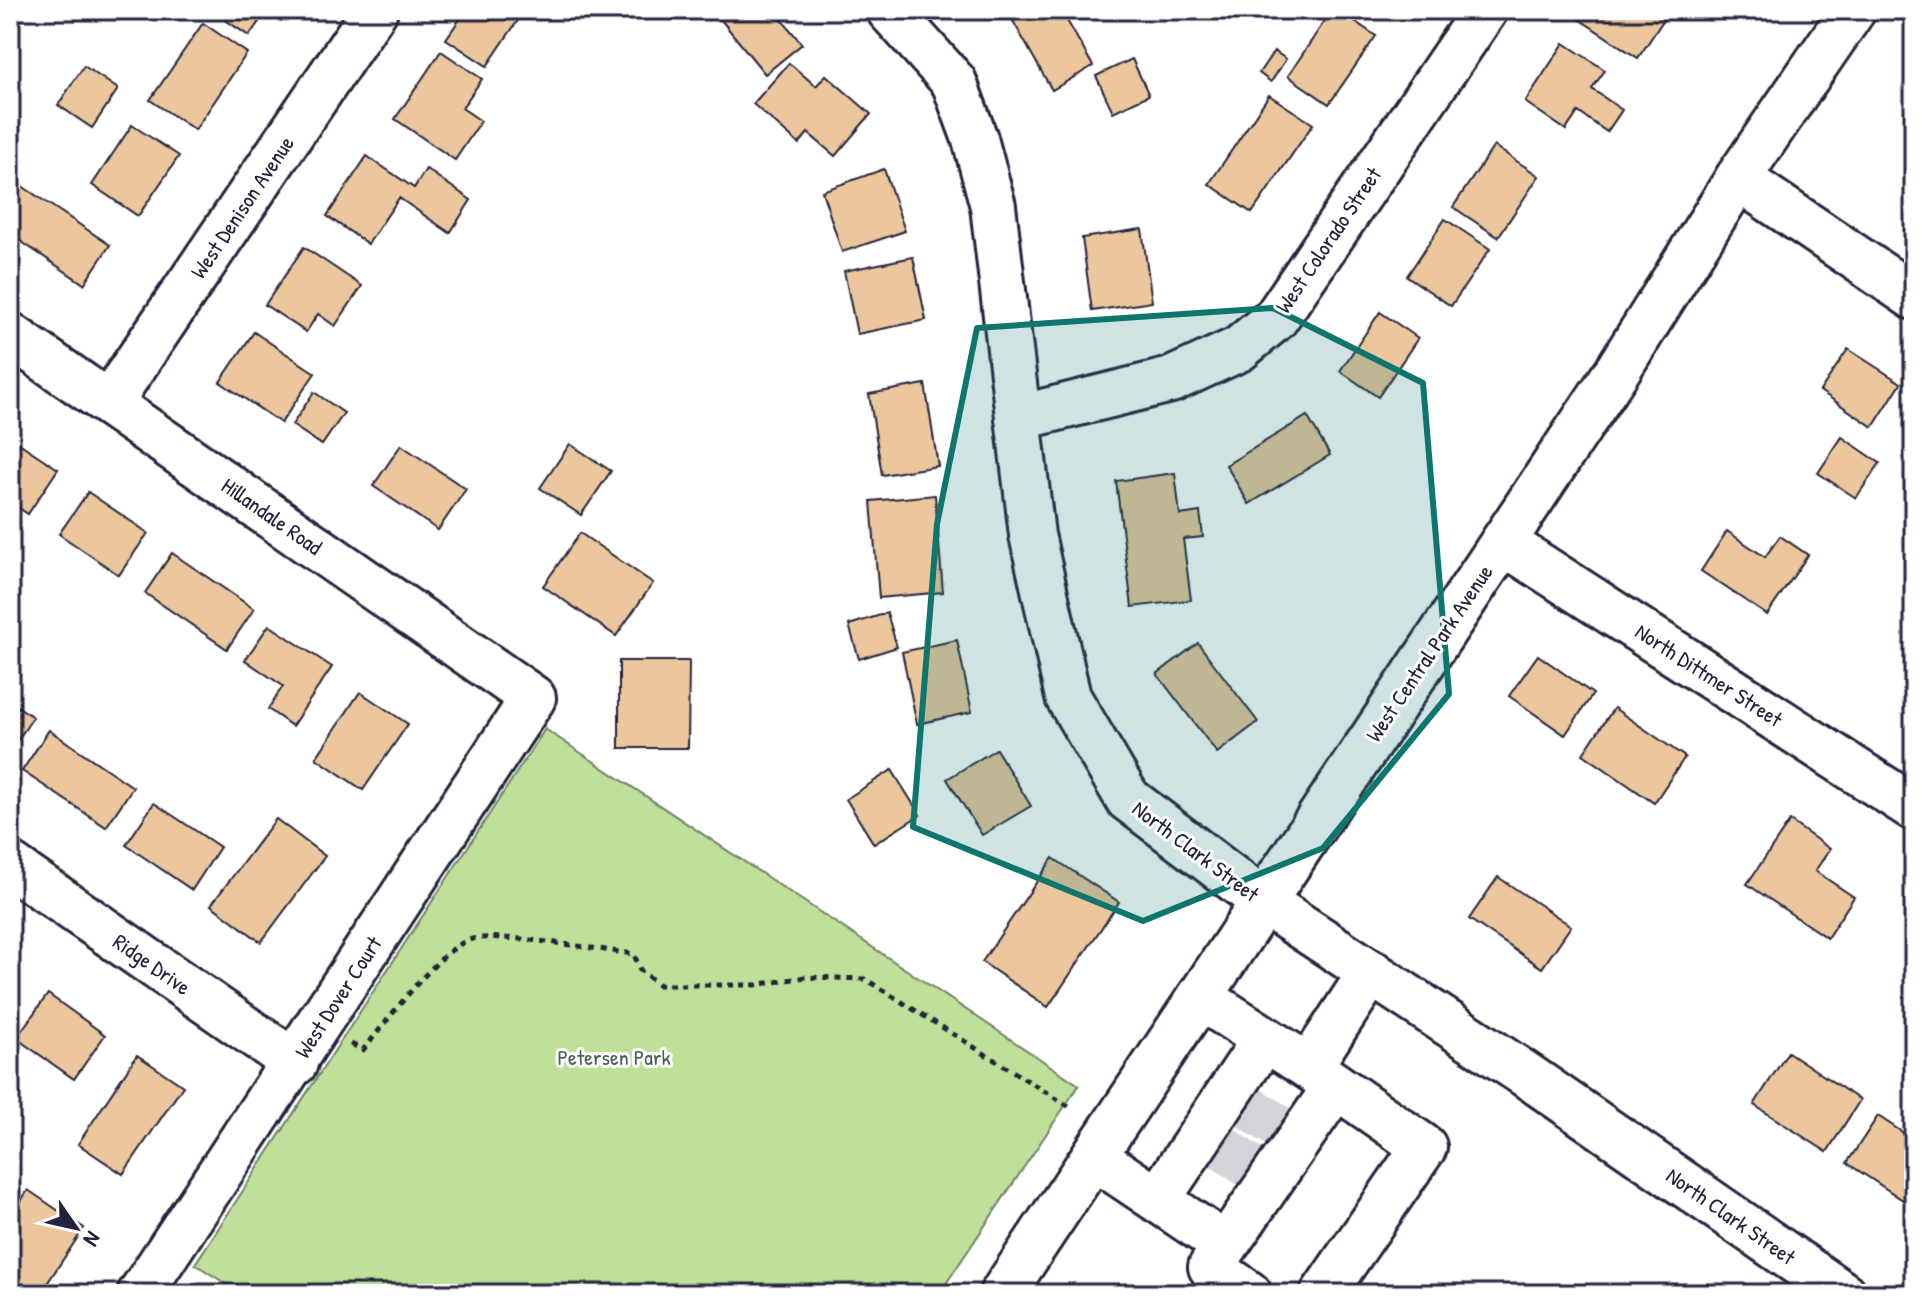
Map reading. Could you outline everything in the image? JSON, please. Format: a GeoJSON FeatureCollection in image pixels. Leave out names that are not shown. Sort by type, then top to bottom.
{"type":"FeatureCollection","features":[{"type":"Feature","properties":{"kind":"street","name":"West Denison Avenue"},"geometry":{"type":"LineString","coordinates":[[109,403],[375,10]]}},
{"type":"Feature","properties":{"kind":"street","name":"West Colorado Street"},"geometry":{"type":"LineString","coordinates":[[1018,418],[1171,380],[1239,349],[1276,318],[1485,10]]}},
{"type":"Feature","properties":{"kind":"street","name":"West Central Park Avenue"},"geometry":{"type":"LineString","coordinates":[[1002,1294],[1619,368],[1738,178],[1853,10]]}},
{"type":"Feature","properties":{"kind":"street","name":"North Clark Street"},"geometry":{"type":"LineString","coordinates":[[891,11],[954,82],[975,139],[993,206],[1032,535],[1068,697],[1128,799],[1264,902],[1579,1111],[1843,1294]]}},
{"type":"Feature","properties":{"kind":"street"},"geometry":{"type":"LineString","coordinates":[[1738,178],[1914,297]]}},
{"type":"Feature","properties":{"kind":"street","name":"Hillandale Road"},"geometry":{"type":"LineString","coordinates":[[10,335],[533,698]]}},
{"type":"Feature","properties":{"kind":"street","name":"North Dittmer Street"},"geometry":{"type":"LineString","coordinates":[[1503,542],[1914,808]]}},
{"type":"Feature","properties":{"kind":"street","name":"West Dover Court"},"geometry":{"type":"LineString","coordinates":[[140,1294],[533,698]]}},
{"type":"Feature","properties":{"kind":"street","name":"Ridge Drive"},"geometry":{"type":"LineString","coordinates":[[10,865],[306,1046]]}},
{"type":"Feature","properties":{"kind":"street"},"geometry":{"type":"LineString","coordinates":[[1249,1294],[1211,1267],[1225,1245],[1237,1158],[1264,1117],[1322,1077],[1371,972]]}},
{"type":"Feature","properties":{"kind":"street"},"geometry":{"type":"LineString","coordinates":[[1200,997],[1424,1147],[1323,1294]]}},
{"type":"Feature","properties":{"kind":"street"},"geometry":{"type":"LineString","coordinates":[[1158,1199],[1237,1158],[1264,1117],[1265,1039]]}},
{"type":"Feature","properties":{"kind":"street"},"geometry":{"type":"LineString","coordinates":[[1094,1157],[1225,1245]]}},
{"type":"Feature","properties":{"kind":"path"},"geometry":{"type":"LineString","coordinates":[[306,1046],[363,1050],[446,953],[470,940],[495,938],[634,954],[640,970],[659,985],[755,985],[806,977],[865,979],[1073,1109]]}},
{"type":"Feature","properties":{"kind":"highlighted area"},"geometry":{"type":"Polygon","coordinates":[[[1273,308],[1423,383],[1449,694],[1323,848],[1143,921],[913,827],[937,524],[977,328],[1273,308]]]}},
{"type":"Feature","properties":{"kind":"green space","name":"Petersen Park"},"geometry":{"type":"Polygon","coordinates":[[[545,729],[1079,1085],[939,1294],[242,1294],[195,1264],[545,729]]]}},
{"type":"Feature","properties":{"kind":"building"},"geometry":{"type":"Polygon","coordinates":[[[267,10],[249,36],[214,12],[267,10]]]}},
{"type":"Feature","properties":{"kind":"building"},"geometry":{"type":"Polygon","coordinates":[[[466,10],[525,10],[487,66],[446,39],[466,10]]]}},
{"type":"Feature","properties":{"kind":"building"},"geometry":{"type":"Polygon","coordinates":[[[713,10],[774,10],[802,44],[765,74],[713,10]]]}},
{"type":"Feature","properties":{"kind":"building"},"geometry":{"type":"Polygon","coordinates":[[[1033,10],[1061,10],[1093,66],[1052,90],[1013,21],[1033,10]]]}},
{"type":"Feature","properties":{"kind":"building"},"geometry":{"type":"Polygon","coordinates":[[[1332,10],[1338,10],[1376,36],[1329,104],[1288,76],[1332,10]]]}},
{"type":"Feature","properties":{"kind":"building"},"geometry":{"type":"Polygon","coordinates":[[[1581,10],[1651,10],[1664,19],[1638,58],[1576,17],[1581,10]]]}},
{"type":"Feature","properties":{"kind":"building"},"geometry":{"type":"Polygon","coordinates":[[[203,23],[247,53],[195,130],[150,100],[203,23]]]}},
{"type":"Feature","properties":{"kind":"building"},"geometry":{"type":"Polygon","coordinates":[[[1564,43],[1605,70],[1592,89],[1622,110],[1607,132],[1578,112],[1566,130],[1525,102],[1564,43]]]}},
{"type":"Feature","properties":{"kind":"building"},"geometry":{"type":"Polygon","coordinates":[[[441,51],[482,79],[462,108],[481,121],[455,160],[395,119],[441,51]]]}},
{"type":"Feature","properties":{"kind":"building"},"geometry":{"type":"Polygon","coordinates":[[[1274,51],[1286,59],[1271,82],[1259,73],[1274,51]]]}},
{"type":"Feature","properties":{"kind":"building"},"geometry":{"type":"Polygon","coordinates":[[[1132,59],[1149,95],[1113,112],[1096,76],[1132,59]]]}},
{"type":"Feature","properties":{"kind":"building"},"geometry":{"type":"Polygon","coordinates":[[[789,63],[816,86],[826,75],[871,114],[835,156],[808,133],[799,144],[753,104],[789,63]]]}},
{"type":"Feature","properties":{"kind":"building"},"geometry":{"type":"Polygon","coordinates":[[[84,66],[118,89],[92,128],[58,105],[84,66]]]}},
{"type":"Feature","properties":{"kind":"building"},"geometry":{"type":"Polygon","coordinates":[[[1269,95],[1313,124],[1252,213],[1209,184],[1269,95]]]}},
{"type":"Feature","properties":{"kind":"building"},"geometry":{"type":"Polygon","coordinates":[[[132,125],[179,156],[138,216],[92,185],[132,125]]]}},
{"type":"Feature","properties":{"kind":"building"},"geometry":{"type":"Polygon","coordinates":[[[1494,146],[1539,176],[1498,237],[1453,207],[1494,146]]]}},
{"type":"Feature","properties":{"kind":"building"},"geometry":{"type":"Polygon","coordinates":[[[367,156],[414,188],[426,169],[471,200],[450,233],[399,198],[368,244],[327,216],[367,156]]]}},
{"type":"Feature","properties":{"kind":"building"},"geometry":{"type":"Polygon","coordinates":[[[884,169],[905,231],[842,252],[822,191],[884,169]]]}},
{"type":"Feature","properties":{"kind":"building"},"geometry":{"type":"Polygon","coordinates":[[[10,178],[110,245],[84,284],[10,234],[10,178]]]}},
{"type":"Feature","properties":{"kind":"building"},"geometry":{"type":"Polygon","coordinates":[[[1445,219],[1490,249],[1451,306],[1407,276],[1445,219]]]}},
{"type":"Feature","properties":{"kind":"building"},"geometry":{"type":"Polygon","coordinates":[[[1142,229],[1152,302],[1092,311],[1082,238],[1142,229]]]}},
{"type":"Feature","properties":{"kind":"building"},"geometry":{"type":"Polygon","coordinates":[[[304,247],[362,286],[335,326],[318,314],[306,332],[265,305],[304,247]]]}},
{"type":"Feature","properties":{"kind":"building"},"geometry":{"type":"Polygon","coordinates":[[[913,257],[926,320],[857,334],[844,271],[913,257]]]}},
{"type":"Feature","properties":{"kind":"building"},"geometry":{"type":"Polygon","coordinates":[[[1380,312],[1418,338],[1378,397],[1340,371],[1380,312]]]}},
{"type":"Feature","properties":{"kind":"building"},"geometry":{"type":"Polygon","coordinates":[[[254,332],[315,373],[281,423],[220,382],[254,332]]]}},
{"type":"Feature","properties":{"kind":"building"},"geometry":{"type":"Polygon","coordinates":[[[1848,349],[1901,383],[1873,427],[1820,391],[1848,349]]]}},
{"type":"Feature","properties":{"kind":"building"},"geometry":{"type":"Polygon","coordinates":[[[925,384],[938,466],[882,475],[869,394],[925,384]]]}},
{"type":"Feature","properties":{"kind":"building"},"geometry":{"type":"Polygon","coordinates":[[[314,392],[344,413],[322,445],[292,425],[314,392]]]}},
{"type":"Feature","properties":{"kind":"building"},"geometry":{"type":"Polygon","coordinates":[[[1307,416],[1330,455],[1249,504],[1226,465],[1307,416]]]}},
{"type":"Feature","properties":{"kind":"building"},"geometry":{"type":"Polygon","coordinates":[[[10,437],[58,469],[28,514],[10,502],[10,437]]]}},
{"type":"Feature","properties":{"kind":"building"},"geometry":{"type":"Polygon","coordinates":[[[1842,437],[1880,463],[1856,498],[1818,473],[1842,437]]]}},
{"type":"Feature","properties":{"kind":"building"},"geometry":{"type":"Polygon","coordinates":[[[570,444],[611,471],[581,515],[540,488],[570,444]]]}},
{"type":"Feature","properties":{"kind":"building"},"geometry":{"type":"Polygon","coordinates":[[[401,445],[466,489],[438,530],[373,486],[401,445]]]}},
{"type":"Feature","properties":{"kind":"building"},"geometry":{"type":"Polygon","coordinates":[[[1175,473],[1180,515],[1200,512],[1203,537],[1183,539],[1191,600],[1132,607],[1116,481],[1175,473]]]}},
{"type":"Feature","properties":{"kind":"building"},"geometry":{"type":"Polygon","coordinates":[[[88,492],[148,533],[119,575],[59,534],[88,492]]]}},
{"type":"Feature","properties":{"kind":"building"},"geometry":{"type":"Polygon","coordinates":[[[935,495],[943,592],[879,598],[871,501],[935,495]]]}},
{"type":"Feature","properties":{"kind":"building"},"geometry":{"type":"Polygon","coordinates":[[[1727,531],[1765,557],[1780,536],[1808,555],[1767,615],[1701,571],[1727,531]]]}},
{"type":"Feature","properties":{"kind":"building"},"geometry":{"type":"Polygon","coordinates":[[[580,533],[653,583],[616,636],[543,586],[580,533]]]}},
{"type":"Feature","properties":{"kind":"building"},"geometry":{"type":"Polygon","coordinates":[[[172,553],[254,609],[227,649],[145,593],[172,553]]]}},
{"type":"Feature","properties":{"kind":"building"},"geometry":{"type":"Polygon","coordinates":[[[887,613],[897,647],[859,659],[849,625],[887,613]]]}},
{"type":"Feature","properties":{"kind":"building"},"geometry":{"type":"Polygon","coordinates":[[[269,625],[332,667],[292,726],[268,709],[283,686],[245,660],[269,625]]]}},
{"type":"Feature","properties":{"kind":"building"},"geometry":{"type":"Polygon","coordinates":[[[957,640],[972,712],[917,724],[902,652],[957,640]]]}},
{"type":"Feature","properties":{"kind":"building"},"geometry":{"type":"Polygon","coordinates":[[[1198,643],[1258,722],[1217,753],[1157,674],[1198,643]]]}},
{"type":"Feature","properties":{"kind":"building"},"geometry":{"type":"Polygon","coordinates":[[[1538,655],[1593,694],[1565,735],[1509,696],[1538,655]]]}},
{"type":"Feature","properties":{"kind":"building"},"geometry":{"type":"Polygon","coordinates":[[[619,661],[689,661],[688,748],[619,748],[619,661]]]}},
{"type":"Feature","properties":{"kind":"building"},"geometry":{"type":"Polygon","coordinates":[[[360,692],[408,724],[363,790],[316,758],[360,692]]]}},
{"type":"Feature","properties":{"kind":"building"},"geometry":{"type":"Polygon","coordinates":[[[10,701],[33,717],[10,752],[10,701]]]}},
{"type":"Feature","properties":{"kind":"building"},"geometry":{"type":"Polygon","coordinates":[[[1614,708],[1685,757],[1654,803],[1583,754],[1614,708]]]}},
{"type":"Feature","properties":{"kind":"building"},"geometry":{"type":"Polygon","coordinates":[[[49,730],[133,787],[106,827],[22,771],[49,730]]]}},
{"type":"Feature","properties":{"kind":"building"},"geometry":{"type":"Polygon","coordinates":[[[996,749],[1031,806],[982,835],[947,779],[996,749]]]}},
{"type":"Feature","properties":{"kind":"building"},"geometry":{"type":"Polygon","coordinates":[[[892,770],[920,815],[874,844],[846,799],[892,770]]]}},
{"type":"Feature","properties":{"kind":"building"},"geometry":{"type":"Polygon","coordinates":[[[154,803],[220,847],[192,890],[126,845],[154,803]]]}},
{"type":"Feature","properties":{"kind":"building"},"geometry":{"type":"Polygon","coordinates":[[[276,819],[325,856],[261,942],[211,905],[276,819]]]}},
{"type":"Feature","properties":{"kind":"building"},"geometry":{"type":"Polygon","coordinates":[[[1790,821],[1830,849],[1815,871],[1854,897],[1827,938],[1747,884],[1790,821]]]}},
{"type":"Feature","properties":{"kind":"building"},"geometry":{"type":"Polygon","coordinates":[[[1053,858],[1119,902],[1048,1007],[982,962],[1053,858]]]}},
{"type":"Feature","properties":{"kind":"building"},"geometry":{"type":"Polygon","coordinates":[[[1498,877],[1571,926],[1542,968],[1469,919],[1498,877]]]}},
{"type":"Feature","properties":{"kind":"building"},"geometry":{"type":"Polygon","coordinates":[[[48,994],[105,1035],[74,1079],[16,1038],[48,994]]]}},
{"type":"Feature","properties":{"kind":"building"},"geometry":{"type":"Polygon","coordinates":[[[1788,1052],[1860,1100],[1827,1152],[1754,1105],[1788,1052]]]}},
{"type":"Feature","properties":{"kind":"building"},"geometry":{"type":"Polygon","coordinates":[[[137,1055],[183,1086],[123,1174],[78,1144],[137,1055]]]}},
{"type":"Feature","properties":{"kind":"building"},"geometry":{"type":"Polygon","coordinates":[[[1878,1116],[1914,1140],[1914,1194],[1909,1191],[1903,1200],[1847,1163],[1878,1116]]]}},
{"type":"Feature","properties":{"kind":"building"},"geometry":{"type":"Polygon","coordinates":[[[28,1190],[84,1228],[40,1294],[10,1294],[10,1218],[28,1190]]]}},
{"type":"Feature","properties":{"kind":"tunnel"},"geometry":{"type":"LineString","coordinates":[[1247,1106],[1282,1129]]}},
{"type":"Feature","properties":{"kind":"tunnel"},"geometry":{"type":"LineString","coordinates":[[1220,1146],[1255,1170]]}}]}
